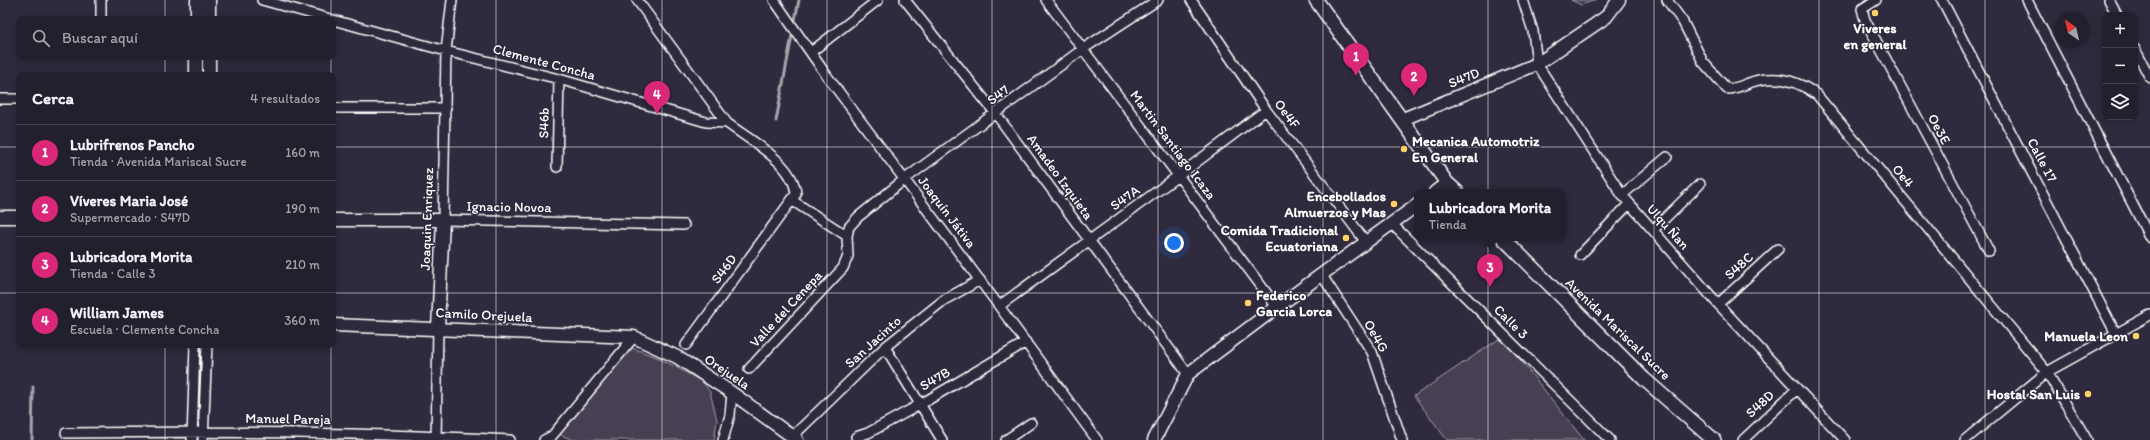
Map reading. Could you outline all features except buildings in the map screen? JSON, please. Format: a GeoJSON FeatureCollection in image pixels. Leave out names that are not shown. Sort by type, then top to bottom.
{"type":"FeatureCollection","features":[{"type":"Feature","properties":{"kind":"main road"},"geometry":{"type":"LineString","coordinates":[[1316,0],[1452,188]]}},
{"type":"Feature","properties":{"kind":"main road","name":"Avenida Mariscal Sucre"},"geometry":{"type":"LineString","coordinates":[[1506,241],[1644,379],[1714,440]]}},
{"type":"Feature","properties":{"kind":"street"},"geometry":{"type":"LineString","coordinates":[[101,0],[101,16]]}},
{"type":"Feature","properties":{"kind":"street"},"geometry":{"type":"LineString","coordinates":[[197,16],[198,0]]}},
{"type":"Feature","properties":{"kind":"street"},"geometry":{"type":"LineString","coordinates":[[209,0],[209,16]]}},
{"type":"Feature","properties":{"kind":"street","name":"Clemente Concha"},"geometry":{"type":"LineString","coordinates":[[262,0],[321,16]]}},
{"type":"Feature","properties":{"kind":"street","name":"Joaquin Enriquez"},"geometry":{"type":"LineString","coordinates":[[436,438],[438,328],[446,108],[446,51],[452,0]]}},
{"type":"Feature","properties":{"kind":"street"},"geometry":{"type":"LineString","coordinates":[[637,0],[727,123],[762,148],[787,171],[795,185],[796,194],[792,201],[847,236]]}},
{"type":"Feature","properties":{"kind":"street","name":"Joaquín Játiva"},"geometry":{"type":"LineString","coordinates":[[774,0],[1097,440]]}},
{"type":"Feature","properties":{"kind":"street"},"geometry":{"type":"LineString","coordinates":[[811,52],[878,0]]}},
{"type":"Feature","properties":{"kind":"street","name":"Amadeo Izquieta"},"geometry":{"type":"LineString","coordinates":[[905,0],[996,114],[1188,374]]}},
{"type":"Feature","properties":{"kind":"street","name":"Martin Santiago Icaza"},"geometry":{"type":"LineString","coordinates":[[1046,0],[1277,307]]}},
{"type":"Feature","properties":{"kind":"street","name":"S47"},"geometry":{"type":"LineString","coordinates":[[847,236],[849,227],[858,217],[905,179],[1083,49],[1158,0]]}},
{"type":"Feature","properties":{"kind":"street","name":"Oe4F"},"geometry":{"type":"LineString","coordinates":[[1191,0],[1266,110],[1366,242]]}},
{"type":"Feature","properties":{"kind":"street","name":"Ulqu Ñan"},"geometry":{"type":"LineString","coordinates":[[1523,0],[1533,31],[1537,64],[1622,195],[1718,304],[1845,440]]}},
{"type":"Feature","properties":{"kind":"street","name":"S47D"},"geometry":{"type":"LineString","coordinates":[[1403,119],[1537,64],[1606,17],[1619,0]]}},
{"type":"Feature","properties":{"kind":"street","name":"Oe4"},"geometry":{"type":"LineString","coordinates":[[1667,0],[1683,22],[1704,62],[1727,89],[1733,89],[1759,80],[1786,80],[1804,85],[1817,95],[2047,372],[2087,440]]}},
{"type":"Feature","properties":{"kind":"street","name":"Oe3E"},"geometry":{"type":"LineString","coordinates":[[1876,0],[1862,9],[1865,20],[1990,251]]}},
{"type":"Feature","properties":{"kind":"street","name":"Calle 17"},"geometry":{"type":"LineString","coordinates":[[1942,0],[2116,334]]}},
{"type":"Feature","properties":{"kind":"street"},"geometry":{"type":"LineString","coordinates":[[2027,0],[2150,238]]}},
{"type":"Feature","properties":{"kind":"street"},"geometry":{"type":"LineString","coordinates":[[2109,0],[2115,12]]}},
{"type":"Feature","properties":{"kind":"street","name":"Clemente Concha"},"geometry":{"type":"LineString","coordinates":[[336,20],[446,51],[559,79],[706,122],[727,123]]}},
{"type":"Feature","properties":{"kind":"street"},"geometry":{"type":"LineString","coordinates":[[2138,55],[2150,78]]}},
{"type":"Feature","properties":{"kind":"street"},"geometry":{"type":"LineString","coordinates":[[196,60],[196,72]]}},
{"type":"Feature","properties":{"kind":"street"},"geometry":{"type":"LineString","coordinates":[[209,60],[209,72]]}},
{"type":"Feature","properties":{"kind":"street","name":"S46b"},"geometry":{"type":"LineString","coordinates":[[557,167],[559,79]]}},
{"type":"Feature","properties":{"kind":"street"},"geometry":{"type":"LineString","coordinates":[[0,98],[16,99]]}},
{"type":"Feature","properties":{"kind":"street"},"geometry":{"type":"LineString","coordinates":[[336,108],[446,108]]}},
{"type":"Feature","properties":{"kind":"street","name":"S47A"},"geometry":{"type":"LineString","coordinates":[[999,306],[1266,110]]}},
{"type":"Feature","properties":{"kind":"street"},"geometry":{"type":"LineString","coordinates":[[1622,195],[1667,157]]}},
{"type":"Feature","properties":{"kind":"street"},"geometry":{"type":"LineString","coordinates":[[1653,230],[1700,184]]}},
{"type":"Feature","properties":{"kind":"street","name":"S46D"},"geometry":{"type":"LineString","coordinates":[[686,345],[792,201]]}},
{"type":"Feature","properties":{"kind":"street"},"geometry":{"type":"LineString","coordinates":[[1580,255],[1629,204]]}},
{"type":"Feature","properties":{"kind":"street"},"geometry":{"type":"LineString","coordinates":[[1154,440],[1188,374],[1321,274],[1414,207]]}},
{"type":"Feature","properties":{"kind":"street"},"geometry":{"type":"LineString","coordinates":[[1,217],[16,217]]}},
{"type":"Feature","properties":{"kind":"street","name":"Ignacio Novoa"},"geometry":{"type":"LineString","coordinates":[[336,220],[443,220],[684,225]]}},
{"type":"Feature","properties":{"kind":"street","name":"Calle 3"},"geometry":{"type":"LineString","coordinates":[[1392,224],[1610,440]]}},
{"type":"Feature","properties":{"kind":"street","name":"Valle del Cenepa"},"geometry":{"type":"LineString","coordinates":[[749,369],[844,268],[848,256],[847,236]]}},
{"type":"Feature","properties":{"kind":"street","name":"S48C"},"geometry":{"type":"LineString","coordinates":[[1718,304],[1778,249]]}},
{"type":"Feature","properties":{"kind":"street","name":"Oe4G"},"geometry":{"type":"LineString","coordinates":[[1321,274],[1372,352],[1402,440]]}},
{"type":"Feature","properties":{"kind":"street","name":"San Jacinto"},"geometry":{"type":"LineString","coordinates":[[795,438],[885,348],[944,300],[980,280]]}},
{"type":"Feature","properties":{"kind":"street"},"geometry":{"type":"LineString","coordinates":[[1964,440],[2047,372],[2150,315]]}},
{"type":"Feature","properties":{"kind":"street","name":"Camilo Orejuela"},"geometry":{"type":"LineString","coordinates":[[336,325],[634,337]]}},
{"type":"Feature","properties":{"kind":"street"},"geometry":{"type":"LineString","coordinates":[[544,440],[552,436],[634,337]]}},
{"type":"Feature","properties":{"kind":"street","name":"Orejuela"},"geometry":{"type":"LineString","coordinates":[[634,337],[678,357],[795,438]]}},
{"type":"Feature","properties":{"kind":"street","name":"S47B"},"geometry":{"type":"LineString","coordinates":[[856,437],[868,433],[921,404],[1026,342]]}},
{"type":"Feature","properties":{"kind":"street"},"geometry":{"type":"LineString","coordinates":[[192,436],[195,348]]}},
{"type":"Feature","properties":{"kind":"street"},"geometry":{"type":"LineString","coordinates":[[204,436],[207,348]]}},
{"type":"Feature","properties":{"kind":"street"},"geometry":{"type":"LineString","coordinates":[[885,348],[942,440]]}},
{"type":"Feature","properties":{"kind":"street","name":"S48D"},"geometry":{"type":"LineString","coordinates":[[1743,440],[1797,389]]}},
{"type":"Feature","properties":{"kind":"street"},"geometry":{"type":"LineString","coordinates":[[723,440],[730,415],[732,393]]}},
{"type":"Feature","properties":{"kind":"street"},"geometry":{"type":"LineString","coordinates":[[1006,440],[1031,423]]}},
{"type":"Feature","properties":{"kind":"street","name":"Manuel Pareja"},"geometry":{"type":"LineString","coordinates":[[66,433],[510,440]]}},
{"type":"Feature","properties":{"kind":"shaded area"},"geometry":{"type":"Polygon","coordinates":[[[1571,0],[1596,0],[1581,5],[1571,0]]]}},
{"type":"Feature","properties":{"kind":"shaded area"},"geometry":{"type":"Polygon","coordinates":[[[1502,337],[1584,440],[1447,440],[1414,396],[1502,337]]]}},
{"type":"Feature","properties":{"kind":"shaded area"},"geometry":{"type":"Polygon","coordinates":[[[632,348],[659,358],[703,382],[710,392],[717,420],[714,440],[573,440],[556,433],[632,348]]]}},
{"type":"Feature","properties":{"kind":"waterway"},"geometry":{"type":"LineString","coordinates":[[794,25],[799,0]]}},
{"type":"Feature","properties":{"kind":"waterway"},"geometry":{"type":"LineString","coordinates":[[776,121],[793,30]]}},
{"type":"Feature","properties":{"kind":"waterway"},"geometry":{"type":"LineString","coordinates":[[32,440],[33,387]]}},
{"type":"Feature","properties":{"kind":"place","name":"Viveres en general"},"geometry":{"type":"Point","coordinates":[1875,13]}},
{"type":"Feature","properties":{"kind":"place","name":"Lubrifrenos Pancho"},"geometry":{"type":"Point","coordinates":[1356,76]}},
{"type":"Feature","properties":{"kind":"place","name":"Víveres Maria José"},"geometry":{"type":"Point","coordinates":[1414,96]}},
{"type":"Feature","properties":{"kind":"place","name":"William James"},"geometry":{"type":"Point","coordinates":[657,114]}},
{"type":"Feature","properties":{"kind":"place","name":"Mecanica Automotriz En General"},"geometry":{"type":"Point","coordinates":[1404,149]}},
{"type":"Feature","properties":{"kind":"place","name":"Encebollados Almuerzos y Mas"},"geometry":{"type":"Point","coordinates":[1394,204]}},
{"type":"Feature","properties":{"kind":"place","name":"Comida Tradicional Ecuatoriana"},"geometry":{"type":"Point","coordinates":[1346,238]}},
{"type":"Feature","properties":{"kind":"place","name":"Lubricadora Morita"},"geometry":{"type":"Point","coordinates":[1490,287]}},
{"type":"Feature","properties":{"kind":"place","name":"Federico Garcia Lorca"},"geometry":{"type":"Point","coordinates":[1248,303]}},
{"type":"Feature","properties":{"kind":"place","name":"Manuela Leon"},"geometry":{"type":"Point","coordinates":[2136,336]}},
{"type":"Feature","properties":{"kind":"place","name":"Hostal San Luis"},"geometry":{"type":"Point","coordinates":[2088,394]}}]}
